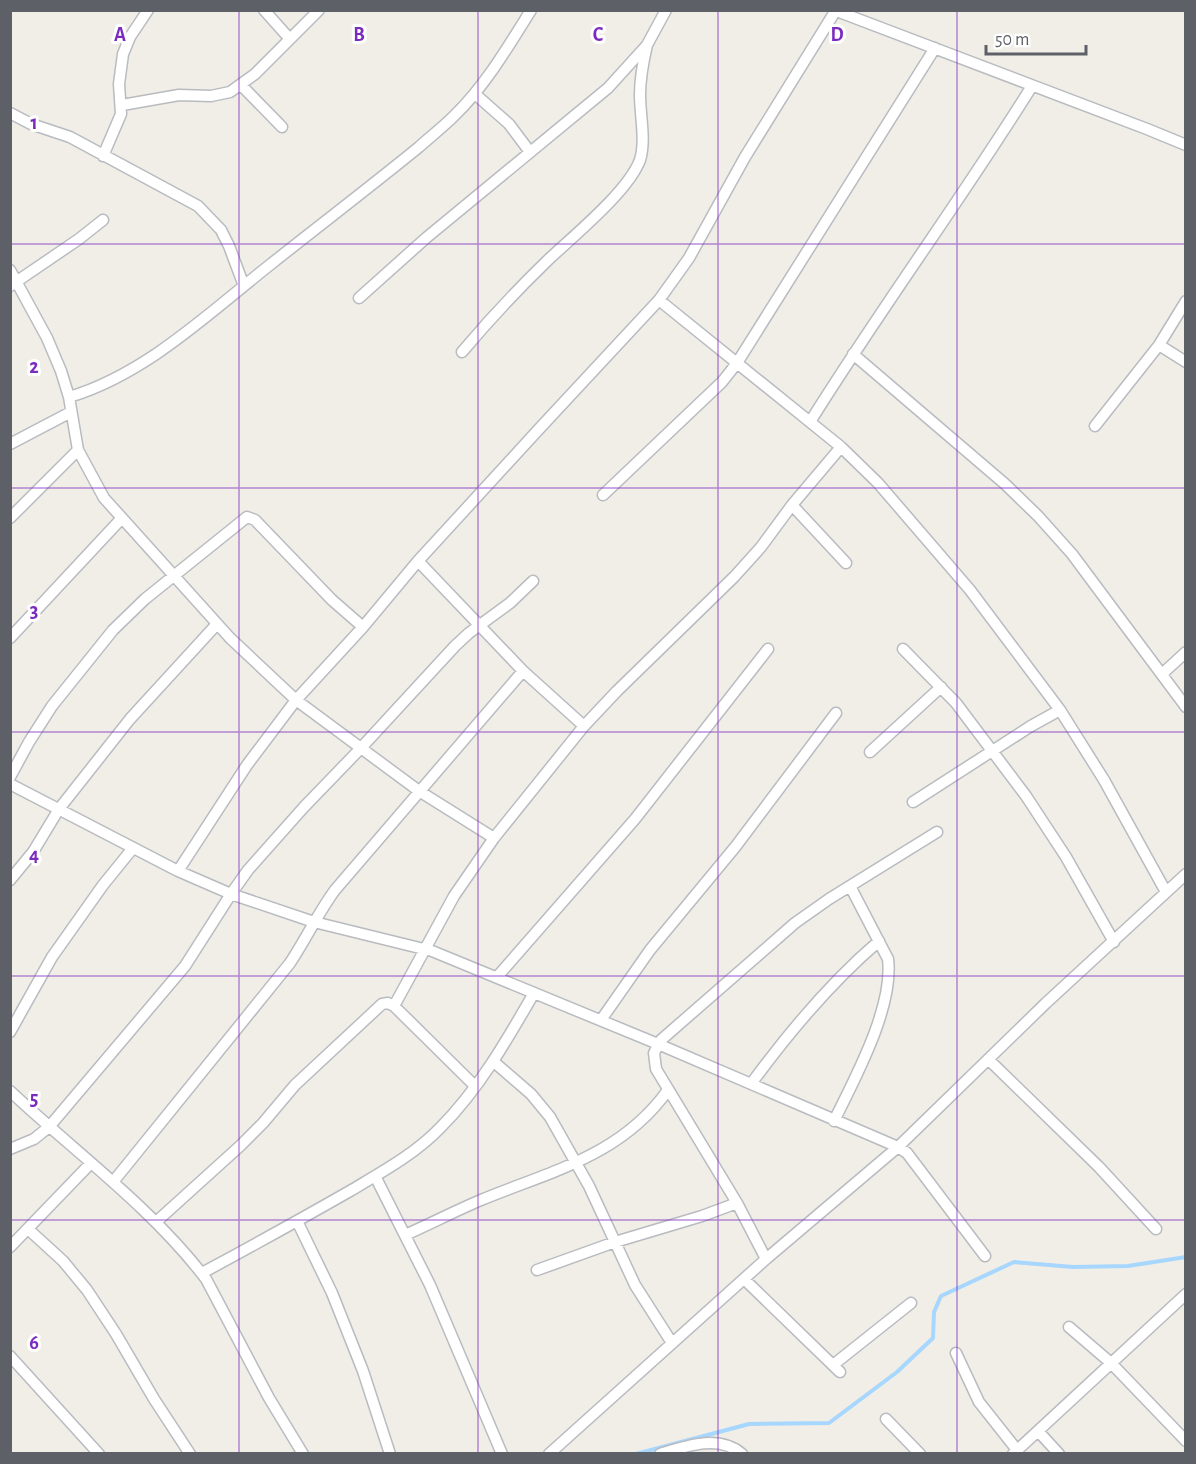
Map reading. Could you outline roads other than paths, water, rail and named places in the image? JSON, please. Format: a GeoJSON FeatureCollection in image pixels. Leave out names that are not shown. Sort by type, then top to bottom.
{"type":"FeatureCollection","features":[{"type":"Feature","properties":{"kind":"street"},"geometry":{"type":"LineString","coordinates":[[103,156],[119,123],[122,105],[119,84],[123,54],[130,37],[148,10]]}},
{"type":"Feature","properties":{"kind":"street"},"geometry":{"type":"LineString","coordinates":[[264,10],[289,38]]}},
{"type":"Feature","properties":{"kind":"street"},"geometry":{"type":"LineString","coordinates":[[122,105],[179,95],[222,95],[241,85],[319,10]]}},
{"type":"Feature","properties":{"kind":"street"},"geometry":{"type":"LineString","coordinates":[[69,397],[114,379],[193,327],[411,154],[454,116],[475,93],[501,58],[531,10]]}},
{"type":"Feature","properties":{"kind":"street"},"geometry":{"type":"LineString","coordinates":[[359,298],[608,87],[647,45],[666,10]]}},
{"type":"Feature","properties":{"kind":"street"},"geometry":{"type":"LineString","coordinates":[[178,871],[247,765],[296,700],[363,627],[418,561],[659,300],[689,258],[745,157],[835,11],[1147,129],[1185,146]]}},
{"type":"Feature","properties":{"kind":"street"},"geometry":{"type":"LineString","coordinates":[[462,352],[492,317],[544,264],[600,212],[632,174],[643,144],[641,76],[647,45]]}},
{"type":"Feature","properties":{"kind":"street"},"geometry":{"type":"LineString","coordinates":[[603,495],[722,382],[737,363],[934,48]]}},
{"type":"Feature","properties":{"kind":"street"},"geometry":{"type":"LineString","coordinates":[[241,85],[282,127]]}},
{"type":"Feature","properties":{"kind":"street"},"geometry":{"type":"LineString","coordinates":[[810,422],[853,354],[961,198],[1032,86]]}},
{"type":"Feature","properties":{"kind":"street"},"geometry":{"type":"LineString","coordinates":[[475,93],[509,124],[530,152]]}},
{"type":"Feature","properties":{"kind":"street"},"geometry":{"type":"LineString","coordinates":[[10,113],[31,124],[70,137],[148,180],[182,195],[198,206],[221,230],[230,246],[244,286]]}},
{"type":"Feature","properties":{"kind":"street"},"geometry":{"type":"LineString","coordinates":[[14,284],[103,220]]}},
{"type":"Feature","properties":{"kind":"street"},"geometry":{"type":"LineString","coordinates":[[10,270],[14,284],[46,338],[61,371],[69,397],[78,450],[104,498],[217,624],[296,700],[419,791],[495,838]]}},
{"type":"Feature","properties":{"kind":"street"},"geometry":{"type":"LineString","coordinates":[[659,300],[841,447],[878,483],[970,590],[1060,710],[1104,780],[1166,892]]}},
{"type":"Feature","properties":{"kind":"street"},"geometry":{"type":"LineString","coordinates":[[1095,426],[1159,345],[1185,301]]}},
{"type":"Feature","properties":{"kind":"street"},"geometry":{"type":"LineString","coordinates":[[1159,345],[1185,362]]}},
{"type":"Feature","properties":{"kind":"street"},"geometry":{"type":"LineString","coordinates":[[853,354],[1005,484],[1038,516],[1072,554],[1185,707]]}},
{"type":"Feature","properties":{"kind":"street"},"geometry":{"type":"LineString","coordinates":[[10,444],[71,412]]}},
{"type":"Feature","properties":{"kind":"street"},"geometry":{"type":"LineString","coordinates":[[394,1006],[454,896],[495,838],[584,726],[761,548],[792,505],[841,447]]}},
{"type":"Feature","properties":{"kind":"street"},"geometry":{"type":"LineString","coordinates":[[10,518],[78,450]]}},
{"type":"Feature","properties":{"kind":"street"},"geometry":{"type":"LineString","coordinates":[[792,505],[846,563]]}},
{"type":"Feature","properties":{"kind":"street"},"geometry":{"type":"LineString","coordinates":[[10,777],[52,706],[113,630],[145,599],[236,524],[249,517],[332,600],[363,627]]}},
{"type":"Feature","properties":{"kind":"street"},"geometry":{"type":"LineString","coordinates":[[10,638],[122,518]]}},
{"type":"Feature","properties":{"kind":"street"},"geometry":{"type":"LineString","coordinates":[[418,561],[523,671],[584,726]]}},
{"type":"Feature","properties":{"kind":"street"},"geometry":{"type":"LineString","coordinates":[[10,1149],[34,1139],[49,1127],[185,966],[231,894],[304,807],[455,646],[510,603],[533,581]]}},
{"type":"Feature","properties":{"kind":"street"},"geometry":{"type":"LineString","coordinates":[[10,880],[33,852],[59,809],[130,719],[217,624]]}},
{"type":"Feature","properties":{"kind":"street"},"geometry":{"type":"LineString","coordinates":[[497,977],[635,819],[768,649]]}},
{"type":"Feature","properties":{"kind":"street"},"geometry":{"type":"LineString","coordinates":[[903,649],[975,726],[1026,796],[1066,857],[1114,942]]}},
{"type":"Feature","properties":{"kind":"street"},"geometry":{"type":"LineString","coordinates":[[1162,674],[1185,652]]}},
{"type":"Feature","properties":{"kind":"street"},"geometry":{"type":"LineString","coordinates":[[113,1182],[277,980],[308,936],[322,907],[335,890],[523,671]]}},
{"type":"Feature","properties":{"kind":"street"},"geometry":{"type":"LineString","coordinates":[[870,752],[940,687]]}},
{"type":"Feature","properties":{"kind":"street"},"geometry":{"type":"LineString","coordinates":[[913,802],[1030,726],[1060,710]]}},
{"type":"Feature","properties":{"kind":"street"},"geometry":{"type":"LineString","coordinates":[[601,1020],[650,950],[736,846],[836,713]]}},
{"type":"Feature","properties":{"kind":"street"},"geometry":{"type":"LineString","coordinates":[[10,784],[178,871],[231,894],[315,922],[425,949],[601,1020],[897,1147],[907,1153],[985,1256]]}},
{"type":"Feature","properties":{"kind":"street"},"geometry":{"type":"LineString","coordinates":[[766,1259],[738,1203],[668,1090],[654,1062],[654,1053],[658,1044],[780,934],[829,898],[937,832]]}},
{"type":"Feature","properties":{"kind":"street"},"geometry":{"type":"LineString","coordinates":[[10,1032],[52,957],[103,885],[133,848]]}},
{"type":"Feature","properties":{"kind":"street"},"geometry":{"type":"LineString","coordinates":[[553,1452],[766,1259],[897,1147],[1046,1003],[1185,874]]}},
{"type":"Feature","properties":{"kind":"street"},"geometry":{"type":"LineString","coordinates":[[834,1121],[862,1064],[879,1018],[888,983],[888,959],[850,886]]}},
{"type":"Feature","properties":{"kind":"street"},"geometry":{"type":"LineString","coordinates":[[751,1084],[776,1048],[804,1016],[842,975],[879,941]]}},
{"type":"Feature","properties":{"kind":"street"},"geometry":{"type":"LineString","coordinates":[[202,1274],[375,1176],[417,1149],[441,1128],[494,1062],[534,993]]}},
{"type":"Feature","properties":{"kind":"street"},"geometry":{"type":"LineString","coordinates":[[156,1222],[263,1124],[295,1085],[371,1012],[385,1003],[394,1006],[475,1086]]}},
{"type":"Feature","properties":{"kind":"street"},"geometry":{"type":"LineString","coordinates":[[989,1060],[1099,1167],[1156,1229]]}},
{"type":"Feature","properties":{"kind":"street"},"geometry":{"type":"LineString","coordinates":[[494,1062],[531,1094],[550,1117],[597,1202],[635,1285],[672,1343]]}},
{"type":"Feature","properties":{"kind":"street"},"geometry":{"type":"LineString","coordinates":[[405,1235],[480,1201],[577,1164],[614,1142],[649,1113],[668,1090]]}},
{"type":"Feature","properties":{"kind":"street"},"geometry":{"type":"LineString","coordinates":[[10,1091],[156,1222],[202,1274],[269,1398],[303,1454]]}},
{"type":"Feature","properties":{"kind":"street"},"geometry":{"type":"LineString","coordinates":[[10,1248],[91,1163]]}},
{"type":"Feature","properties":{"kind":"street"},"geometry":{"type":"LineString","coordinates":[[375,1176],[430,1285],[501,1454]]}},
{"type":"Feature","properties":{"kind":"street"},"geometry":{"type":"LineString","coordinates":[[537,1270],[615,1242],[738,1203]]}},
{"type":"Feature","properties":{"kind":"street"},"geometry":{"type":"LineString","coordinates":[[297,1221],[332,1293],[363,1371],[390,1454]]}},
{"type":"Feature","properties":{"kind":"street"},"geometry":{"type":"LineString","coordinates":[[28,1229],[63,1261],[87,1290],[190,1454]]}},
{"type":"Feature","properties":{"kind":"street"},"geometry":{"type":"LineString","coordinates":[[744,1279],[837,1369],[911,1303]]}},
{"type":"Feature","properties":{"kind":"street"},"geometry":{"type":"LineString","coordinates":[[956,1353],[979,1402],[1015,1452],[1185,1294]]}},
{"type":"Feature","properties":{"kind":"street"},"geometry":{"type":"LineString","coordinates":[[1069,1327],[1111,1363],[1185,1441]]}},
{"type":"Feature","properties":{"kind":"street"},"geometry":{"type":"LineString","coordinates":[[10,1356],[99,1454]]}},
{"type":"Feature","properties":{"kind":"street"},"geometry":{"type":"LineString","coordinates":[[886,1419],[920,1454]]}},
{"type":"Feature","properties":{"kind":"street"},"geometry":{"type":"LineString","coordinates":[[1038,1431],[1059,1454]]}},
{"type":"Feature","properties":{"kind":"street"},"geometry":{"type":"LineString","coordinates":[[660,1454],[681,1447],[718,1442],[730,1445],[742,1454]]}},
{"type":"Feature","properties":{"kind":"waterway"},"geometry":{"type":"LineString","coordinates":[[636,1454],[749,1424],[829,1423],[897,1372],[933,1338],[934,1312],[941,1296],[1014,1262],[1073,1267],[1128,1266],[1186,1257]]}}]}
